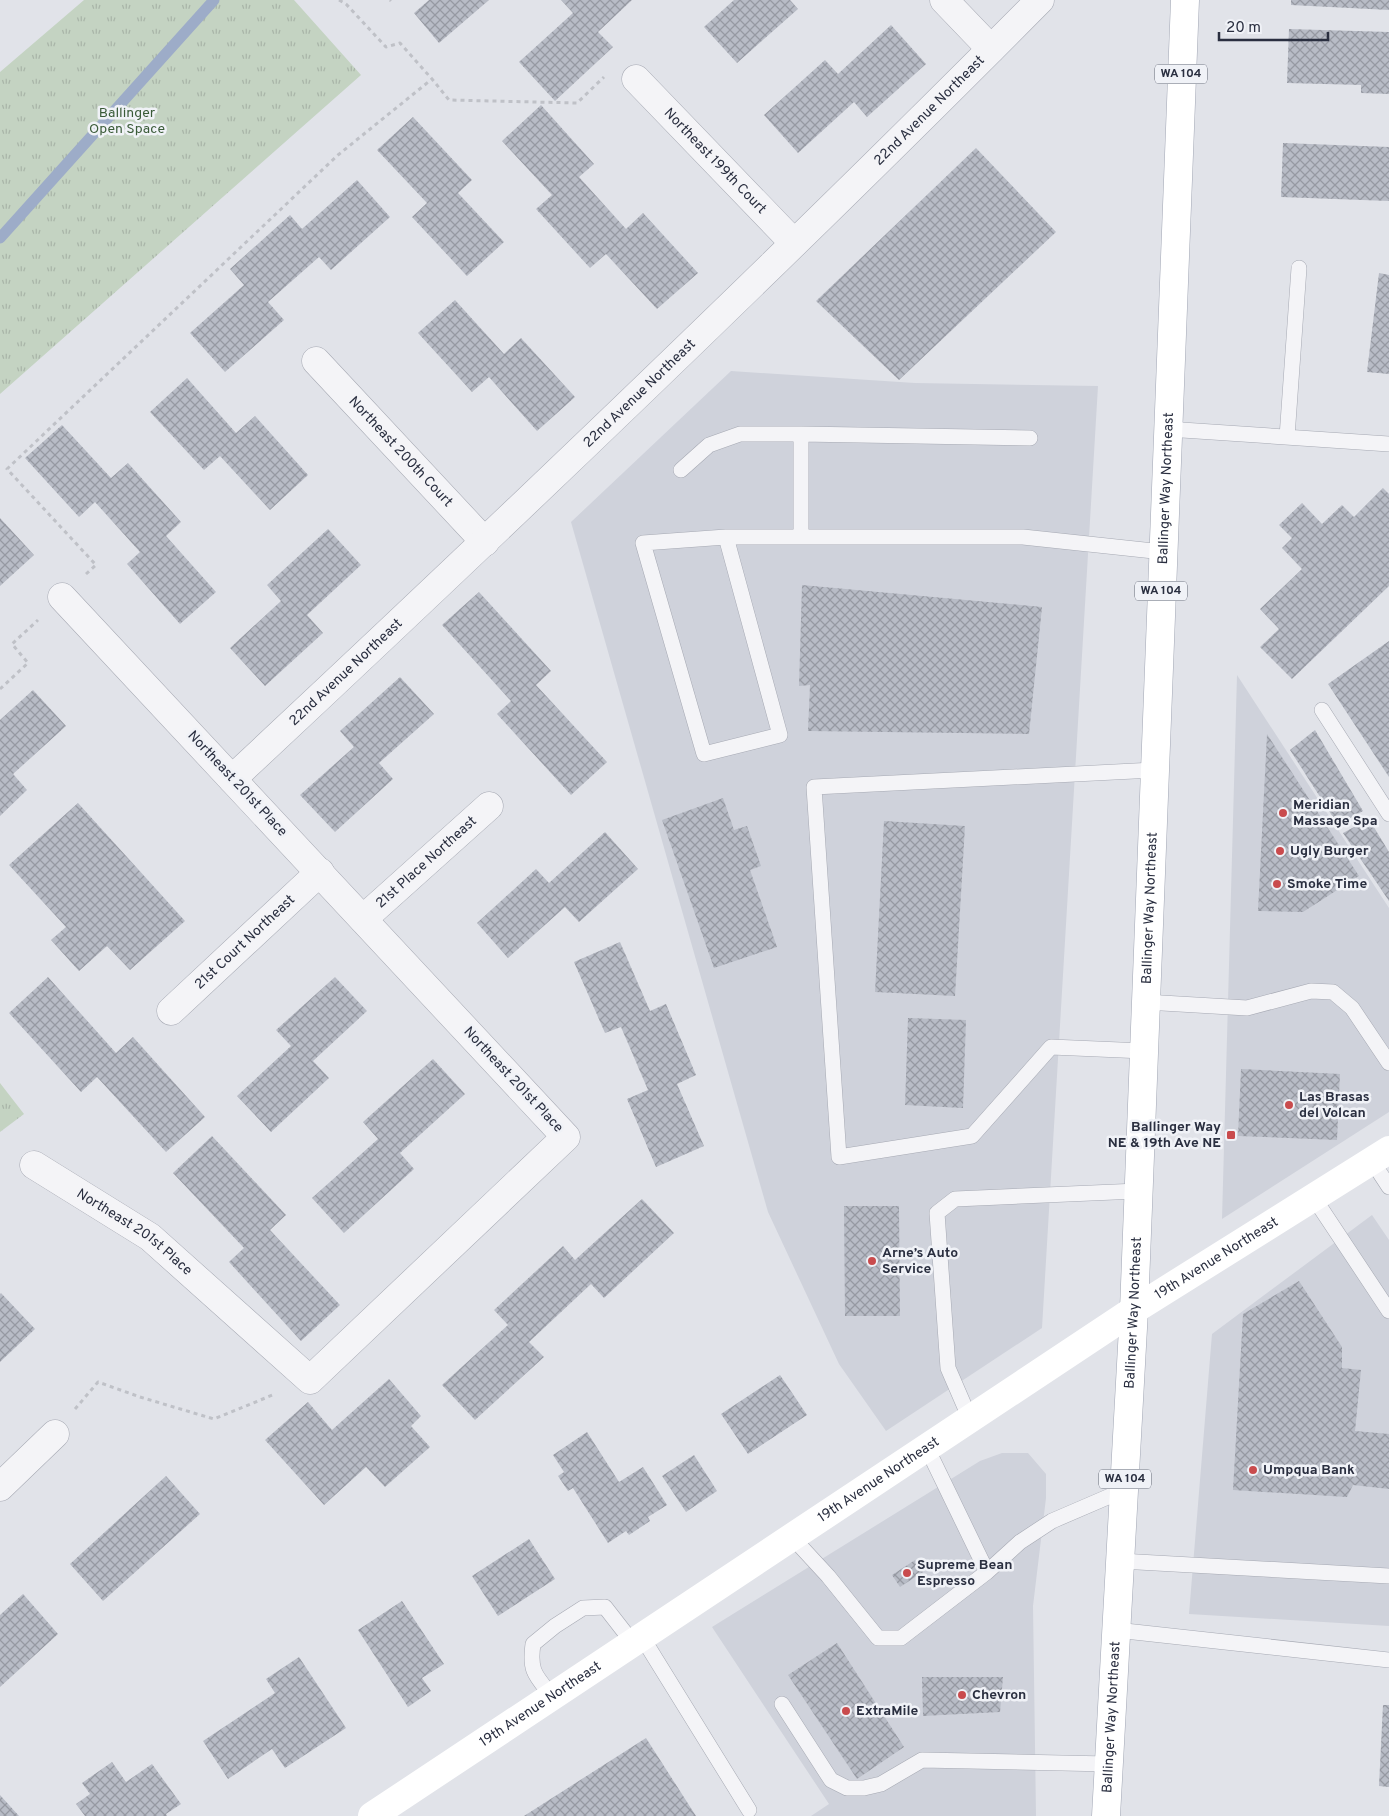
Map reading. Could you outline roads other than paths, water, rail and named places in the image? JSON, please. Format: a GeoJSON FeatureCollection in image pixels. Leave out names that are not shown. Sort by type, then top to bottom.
{"type":"FeatureCollection","features":[{"type":"Feature","properties":{"kind":"main road","name":"Ballinger Way Northeast"},"geometry":{"type":"LineString","coordinates":[[1106,1816],[1134,1310],[1184,0]]}},
{"type":"Feature","properties":{"kind":"main road","name":"19th Avenue Northeast"},"geometry":{"type":"LineString","coordinates":[[372,1816],[1134,1310],[1381,1156]]}},
{"type":"Feature","properties":{"kind":"street"},"geometry":{"type":"LineString","coordinates":[[944,0],[991,49]]}},
{"type":"Feature","properties":{"kind":"street","name":"22nd Avenue Northeast"},"geometry":{"type":"LineString","coordinates":[[232,779],[485,542],[794,243],[1040,0]]}},
{"type":"Feature","properties":{"kind":"street","name":"Northeast 199th Court"},"geometry":{"type":"LineString","coordinates":[[636,79],[794,243]]}},
{"type":"Feature","properties":{"kind":"street","name":"Northeast 200th Court"},"geometry":{"type":"LineString","coordinates":[[316,361],[485,542]]}},
{"type":"Feature","properties":{"kind":"street","name":"Northeast 201st Place"},"geometry":{"type":"LineString","coordinates":[[34,1165],[150,1237],[310,1380],[566,1137],[62,597]]}},
{"type":"Feature","properties":{"kind":"street","name":"21st Place Northeast"},"geometry":{"type":"LineString","coordinates":[[363,919],[489,806]]}},
{"type":"Feature","properties":{"kind":"street","name":"21st Court Northeast"},"geometry":{"type":"LineString","coordinates":[[170,1011],[320,872]]}},
{"type":"Feature","properties":{"kind":"street"},"geometry":{"type":"LineString","coordinates":[[0,1487],[55,1434]]}},
{"type":"Feature","properties":{"kind":"lane"},"geometry":{"type":"LineString","coordinates":[[1287,437],[1299,268]]}},
{"type":"Feature","properties":{"kind":"lane"},"geometry":{"type":"LineString","coordinates":[[1167,429],[1389,444]]}},
{"type":"Feature","properties":{"kind":"lane"},"geometry":{"type":"LineString","coordinates":[[681,470],[709,445],[740,434],[1030,438]]}},
{"type":"Feature","properties":{"kind":"lane"},"geometry":{"type":"LineString","coordinates":[[800,537],[801,434]]}},
{"type":"Feature","properties":{"kind":"lane"},"geometry":{"type":"LineString","coordinates":[[726,536],[780,735],[704,754],[643,543],[726,536],[1023,537],[1163,552]]}},
{"type":"Feature","properties":{"kind":"lane"},"geometry":{"type":"LineString","coordinates":[[1322,710],[1389,814]]}},
{"type":"Feature","properties":{"kind":"lane"},"geometry":{"type":"LineString","coordinates":[[1144,1051],[1052,1047],[972,1136],[839,1157],[814,788],[1154,770]]}},
{"type":"Feature","properties":{"kind":"lane"},"geometry":{"type":"LineString","coordinates":[[1146,1002],[1247,1008],[1311,991],[1333,992],[1352,1008],[1389,1063]]}},
{"type":"Feature","properties":{"kind":"lane"},"geometry":{"type":"LineString","coordinates":[[1381,1156],[1389,1187]]}},
{"type":"Feature","properties":{"kind":"lane"},"geometry":{"type":"LineString","coordinates":[[970,1419],[948,1368],[937,1214],[956,1199],[1138,1190]]}},
{"type":"Feature","properties":{"kind":"lane"},"geometry":{"type":"LineString","coordinates":[[1314,1198],[1389,1311]]}},
{"type":"Feature","properties":{"kind":"lane"},"geometry":{"type":"LineString","coordinates":[[927,1448],[987,1572]]}},
{"type":"Feature","properties":{"kind":"lane"},"geometry":{"type":"LineString","coordinates":[[792,1537],[828,1576],[878,1638],[901,1638],[987,1572],[1020,1542],[1052,1521],[1124,1490]]}},
{"type":"Feature","properties":{"kind":"lane"},"geometry":{"type":"LineString","coordinates":[[1120,1561],[1389,1576]]}},
{"type":"Feature","properties":{"kind":"lane"},"geometry":{"type":"LineString","coordinates":[[552,1696],[536,1676],[531,1661],[533,1644],[582,1608],[605,1607],[638,1640],[749,1810]]}},
{"type":"Feature","properties":{"kind":"lane"},"geometry":{"type":"LineString","coordinates":[[1116,1630],[1389,1660]]}},
{"type":"Feature","properties":{"kind":"lane"},"geometry":{"type":"LineString","coordinates":[[782,1704],[831,1780],[847,1788],[864,1788],[882,1784],[922,1760],[1108,1764]]}},
{"type":"Feature","properties":{"kind":"waterway"},"geometry":{"type":"LineString","coordinates":[[0,238],[214,0]]}},
{"type":"Feature","properties":{"kind":"place","name":"Meridian Massage Spa"},"geometry":{"type":"Point","coordinates":[1283,813]}},
{"type":"Feature","properties":{"kind":"place","name":"Ugly Burger"},"geometry":{"type":"Point","coordinates":[1280,851]}},
{"type":"Feature","properties":{"kind":"place","name":"Smoke Time"},"geometry":{"type":"Point","coordinates":[1277,884]}},
{"type":"Feature","properties":{"kind":"place","name":"Las Brasas del Volcan"},"geometry":{"type":"Point","coordinates":[1289,1105]}},
{"type":"Feature","properties":{"kind":"place","name":"Ballinger Way NE & 19th Ave NE"},"geometry":{"type":"Point","coordinates":[1231,1135]}},
{"type":"Feature","properties":{"kind":"place","name":"Arne’s Auto Service"},"geometry":{"type":"Point","coordinates":[872,1261]}},
{"type":"Feature","properties":{"kind":"place","name":"Umpqua Bank"},"geometry":{"type":"Point","coordinates":[1253,1470]}},
{"type":"Feature","properties":{"kind":"place","name":"Supreme Bean Espresso"},"geometry":{"type":"Point","coordinates":[907,1573]}},
{"type":"Feature","properties":{"kind":"place","name":"Chevron"},"geometry":{"type":"Point","coordinates":[962,1695]}},
{"type":"Feature","properties":{"kind":"place","name":"ExtraMile"},"geometry":{"type":"Point","coordinates":[846,1711]}},
{"type":"Feature","properties":{"kind":"park label","name":"Ballinger Open Space"},"geometry":{"type":"Point","coordinates":[127,122]}}]}
